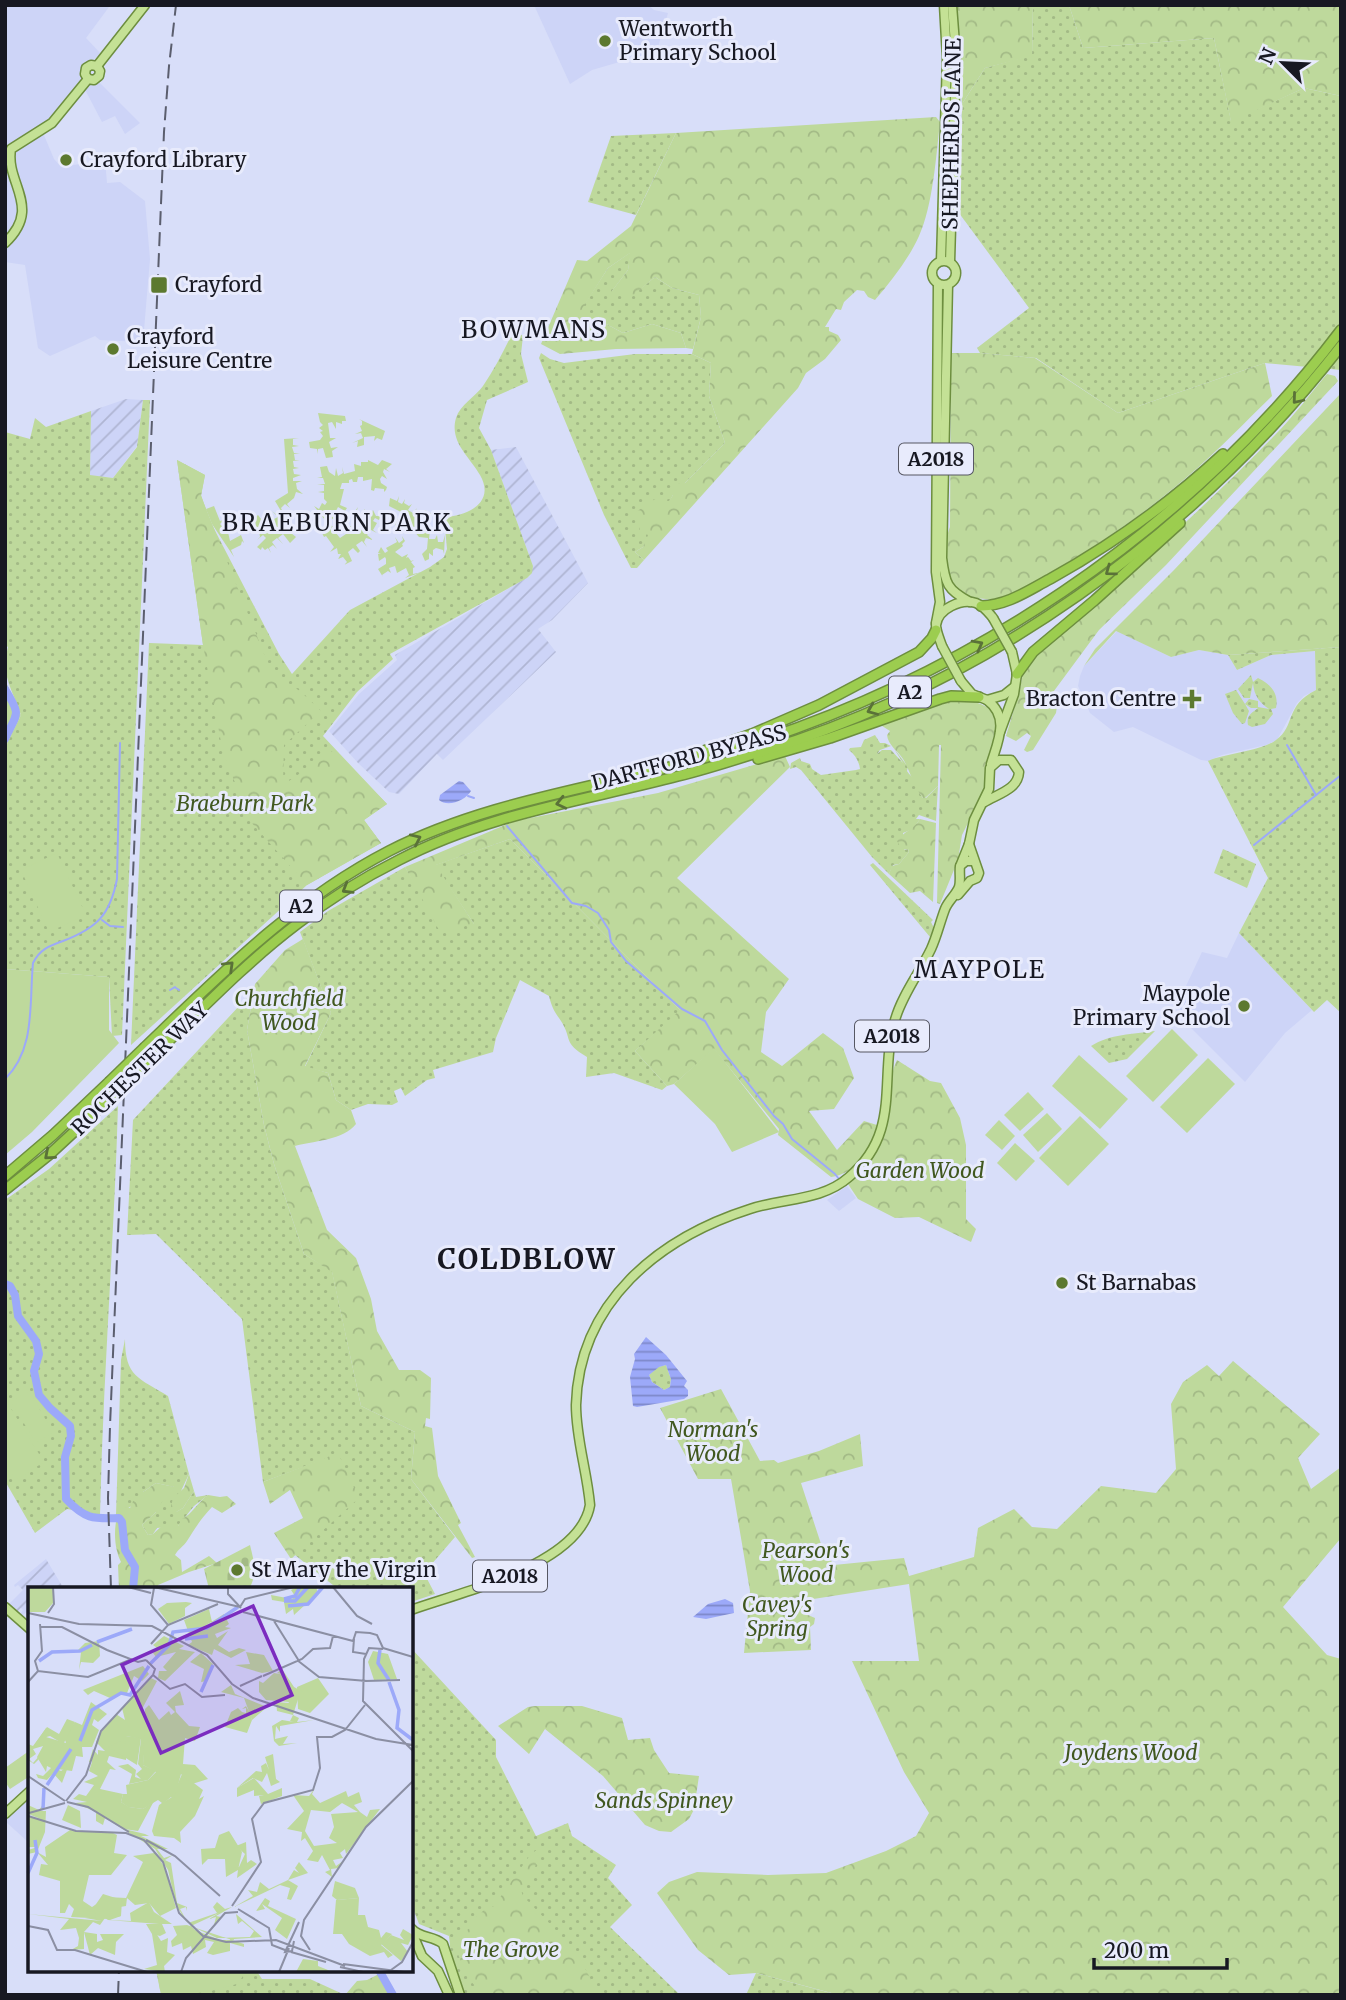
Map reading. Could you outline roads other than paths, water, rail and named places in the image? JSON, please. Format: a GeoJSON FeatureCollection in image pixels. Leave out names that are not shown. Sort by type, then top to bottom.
{"type":"FeatureCollection","features":[{"type":"Feature","properties":{"kind":"highway","name":"DARTFORD BYPASS"},"geometry":{"type":"LineString","coordinates":[[489,811],[689,763],[815,722],[919,677],[990,638],[1052,600],[1118,552],[1218,467],[1276,407],[1341,330]]}},
{"type":"Feature","properties":{"kind":"highway","name":"DARTFORD BYPASS"},"geometry":{"type":"LineString","coordinates":[[529,810],[678,776],[757,753],[830,727],[921,687],[974,659],[1073,598],[1182,514],[1285,413],[1341,346]]}},
{"type":"Feature","properties":{"kind":"highway"},"geometry":{"type":"LineString","coordinates":[[981,606],[1006,603],[1118,538],[1201,474],[1276,407]]}},
{"type":"Feature","properties":{"kind":"highway"},"geometry":{"type":"LineString","coordinates":[[1017,674],[1033,652],[1183,520],[1237,463]]}},
{"type":"Feature","properties":{"kind":"highway"},"geometry":{"type":"LineString","coordinates":[[605,782],[752,734],[820,705],[919,652],[932,638],[936,626]]}},
{"type":"Feature","properties":{"kind":"highway"},"geometry":{"type":"LineString","coordinates":[[678,776],[726,769],[830,738],[951,696],[983,699]]}},
{"type":"Feature","properties":{"kind":"highway","name":"ROCHESTER WAY"},"geometry":{"type":"LineString","coordinates":[[5,1190],[50,1154],[273,943],[316,909],[349,887],[429,845],[473,827],[529,810]]}},
{"type":"Feature","properties":{"kind":"highway","name":"ROCHESTER WAY"},"geometry":{"type":"LineString","coordinates":[[5,1176],[45,1143],[240,955],[311,898],[391,850],[448,825],[489,811]]}},
{"type":"Feature","properties":{"kind":"main road"},"geometry":{"type":"LineString","coordinates":[[5,243],[14,233],[22,212],[22,196],[7,149],[52,123],[88,79],[86,68],[97,66],[145,5]]}},
{"type":"Feature","properties":{"kind":"main road","name":"SHEPHERDS LANE"},"geometry":{"type":"LineString","coordinates":[[944,5],[947,58],[945,262]]}},
{"type":"Feature","properties":{"kind":"main road","name":"SHEPHERDS LANE"},"geometry":{"type":"LineString","coordinates":[[945,262],[956,57],[952,5]]}},
{"type":"Feature","properties":{"kind":"main road","name":"SHEPHERDS LANE"},"geometry":{"type":"LineString","coordinates":[[936,626],[940,602],[936,572],[939,294],[932,272],[934,266],[945,262]]}},
{"type":"Feature","properties":{"kind":"main road","name":"SHEPHERDS LANE"},"geometry":{"type":"LineString","coordinates":[[945,262],[955,268],[956,276],[948,285]]}},
{"type":"Feature","properties":{"kind":"main road"},"geometry":{"type":"LineString","coordinates":[[937,284],[948,285]]}},
{"type":"Feature","properties":{"kind":"main road","name":"A2018"},"geometry":{"type":"LineString","coordinates":[[948,285],[942,558],[944,576],[949,588],[970,602]]}},
{"type":"Feature","properties":{"kind":"main road"},"geometry":{"type":"LineString","coordinates":[[961,864],[975,818],[984,803],[990,770],[1000,735],[1004,725],[1017,674],[1012,652],[993,618],[981,606],[970,602],[952,606],[943,612],[936,626],[942,646],[961,681],[970,692],[999,711],[1000,735],[1003,751],[1018,768],[1019,775],[1015,785],[984,803]]}},
{"type":"Feature","properties":{"kind":"main road"},"geometry":{"type":"LineString","coordinates":[[983,699],[1002,696],[1014,687]]}},
{"type":"Feature","properties":{"kind":"main road"},"geometry":{"type":"LineString","coordinates":[[990,770],[997,761],[1010,759]]}},
{"type":"Feature","properties":{"kind":"main road"},"geometry":{"type":"LineString","coordinates":[[990,780],[998,788],[1007,790]]}},
{"type":"Feature","properties":{"kind":"main road","name":"A2018"},"geometry":{"type":"LineString","coordinates":[[944,916],[979,873],[969,844]]}},
{"type":"Feature","properties":{"kind":"main road"},"geometry":{"type":"LineString","coordinates":[[961,864],[967,860],[974,861]]}},
{"type":"Feature","properties":{"kind":"main road","name":"A2018"},"geometry":{"type":"LineString","coordinates":[[413,1609],[514,1575],[563,1546],[580,1530],[589,1514],[589,1492],[578,1438],[576,1404],[585,1353],[591,1335],[613,1298],[658,1253],[702,1227],[751,1208],[819,1194],[834,1188],[850,1176],[873,1151],[881,1136],[896,1015],[931,949],[946,909],[959,886],[961,864]]}},
{"type":"Feature","properties":{"kind":"main road"},"geometry":{"type":"LineString","coordinates":[[960,875],[970,881]]}},
{"type":"Feature","properties":{"kind":"main road"},"geometry":{"type":"LineString","coordinates":[[5,1606],[28,1627]]}},
{"type":"Feature","properties":{"kind":"main road"},"geometry":{"type":"LineString","coordinates":[[5,1814],[28,1793]]}},
{"type":"Feature","properties":{"kind":"main road"},"geometry":{"type":"LineString","coordinates":[[413,1930],[443,1944],[460,1995]]}},
{"type":"Feature","properties":{"kind":"main road"},"geometry":{"type":"LineString","coordinates":[[413,1933],[424,1959],[438,1971],[449,1995]]}},
{"type":"Feature","properties":{"kind":"main road"},"geometry":{"type":"LineString","coordinates":[[421,1950],[426,1941],[433,1939]]}},
{"type":"Feature","properties":{"kind":"main road"},"geometry":{"type":"LineString","coordinates":[[429,1963],[440,1961],[445,1951]]}},
{"type":"Feature","properties":{"kind":"water"},"geometry":{"type":"Polygon","coordinates":[[[459,781],[471,791],[469,794],[452,803],[439,800],[440,795],[459,781]]]}},
{"type":"Feature","properties":{"kind":"water"},"geometry":{"type":"Polygon","coordinates":[[[646,1337],[666,1355],[687,1381],[684,1386],[688,1390],[688,1396],[684,1399],[633,1406],[630,1377],[634,1354],[646,1337]],[[666,1365],[649,1375],[652,1382],[664,1390],[670,1387],[671,1379],[666,1365]]]}},
{"type":"Feature","properties":{"kind":"water"},"geometry":{"type":"Polygon","coordinates":[[[725,1599],[733,1603],[734,1613],[706,1619],[693,1617],[708,1604],[725,1599]]]}},
{"type":"Feature","properties":{"kind":"waterway"},"geometry":{"type":"LineString","coordinates":[[5,689],[16,710],[15,719],[5,739]]}},
{"type":"Feature","properties":{"kind":"waterway"},"geometry":{"type":"LineString","coordinates":[[5,1079],[15,1067],[26,1040],[31,1009],[33,963],[45,949],[85,931],[100,919],[114,891],[117,879],[120,743]]}},
{"type":"Feature","properties":{"kind":"waterway"},"geometry":{"type":"LineString","coordinates":[[1287,745],[1316,795]]}},
{"type":"Feature","properties":{"kind":"waterway"},"geometry":{"type":"LineString","coordinates":[[1254,845],[1341,775]]}},
{"type":"Feature","properties":{"kind":"waterway"},"geometry":{"type":"LineString","coordinates":[[468,796],[474,798]]}},
{"type":"Feature","properties":{"kind":"waterway"},"geometry":{"type":"LineString","coordinates":[[507,826],[572,903],[586,906],[598,913],[609,930],[611,942],[626,961],[682,1009],[705,1021],[722,1050],[783,1124],[792,1139],[839,1179]]}},
{"type":"Feature","properties":{"kind":"waterway"},"geometry":{"type":"LineString","coordinates":[[102,920],[110,926],[123,927]]}},
{"type":"Feature","properties":{"kind":"waterway"},"geometry":{"type":"LineString","coordinates":[[170,990],[175,987]]}},
{"type":"Feature","properties":{"kind":"waterway"},"geometry":{"type":"LineString","coordinates":[[5,1284],[10,1286],[15,1295],[18,1316],[36,1341],[39,1354],[34,1371],[39,1395],[70,1426],[71,1436],[65,1457],[66,1499],[84,1514],[119,1518],[122,1522],[125,1550],[135,1567],[133,1587]]}},
{"type":"Feature","properties":{"kind":"waterway"},"geometry":{"type":"LineString","coordinates":[[380,1972],[393,1995]]}},
{"type":"Feature","properties":{"kind":"railway"},"geometry":{"type":"LineString","coordinates":[[111,1587],[108,1498],[110,1426],[164,132],[176,5]]}},
{"type":"Feature","properties":{"kind":"railway"},"geometry":{"type":"LineString","coordinates":[[118,1995],[119,1972]]}},
{"type":"Feature","properties":{"kind":"place","name":"Wentworth Primary School"},"geometry":{"type":"Point","coordinates":[605,41]}},
{"type":"Feature","properties":{"kind":"place","name":"Crayford Library"},"geometry":{"type":"Point","coordinates":[66,160]}},
{"type":"Feature","properties":{"kind":"place","name":"Crayford"},"geometry":{"type":"Point","coordinates":[159,285]}},
{"type":"Feature","properties":{"kind":"place","name":"Crayford Leisure Centre"},"geometry":{"type":"Point","coordinates":[113,349]}},
{"type":"Feature","properties":{"kind":"place","name":"Bracton Centre"},"geometry":{"type":"Point","coordinates":[1192,699]}},
{"type":"Feature","properties":{"kind":"place","name":"Maypole Primary School"},"geometry":{"type":"Point","coordinates":[1244,1006]}},
{"type":"Feature","properties":{"kind":"place","name":"St Barnabas"},"geometry":{"type":"Point","coordinates":[1062,1283]}},
{"type":"Feature","properties":{"kind":"place","name":"St Mary the Virgin"},"geometry":{"type":"Point","coordinates":[237,1570]}},
{"type":"Feature","properties":{"kind":"district","name":"BOWMANS"},"geometry":{"type":"Point","coordinates":[534,330]}},
{"type":"Feature","properties":{"kind":"district","name":"BRAEBURN PARK"},"geometry":{"type":"Point","coordinates":[337,523]}},
{"type":"Feature","properties":{"kind":"district","name":"MAYPOLE"},"geometry":{"type":"Point","coordinates":[980,970]}},
{"type":"Feature","properties":{"kind":"district","name":"COLDBLOW"},"geometry":{"type":"Point","coordinates":[527,1259]}},
{"type":"Feature","properties":{"kind":"park label","name":"Braeburn Park"},"geometry":{"type":"Point","coordinates":[245,804]}},
{"type":"Feature","properties":{"kind":"park label","name":"Churchfield Wood"},"geometry":{"type":"Point","coordinates":[289,1011]}},
{"type":"Feature","properties":{"kind":"park label","name":"Garden Wood"},"geometry":{"type":"Point","coordinates":[920,1171]}},
{"type":"Feature","properties":{"kind":"park label","name":"Norman's Wood"},"geometry":{"type":"Point","coordinates":[713,1442]}},
{"type":"Feature","properties":{"kind":"park label","name":"Pearson's Wood"},"geometry":{"type":"Point","coordinates":[806,1563]}},
{"type":"Feature","properties":{"kind":"park label","name":"Cavey's Spring"},"geometry":{"type":"Point","coordinates":[777,1617]}},
{"type":"Feature","properties":{"kind":"park label","name":"Joydens Wood"},"geometry":{"type":"Point","coordinates":[1131,1753]}},
{"type":"Feature","properties":{"kind":"park label","name":"Sands Spinney"},"geometry":{"type":"Point","coordinates":[664,1801]}},
{"type":"Feature","properties":{"kind":"park label","name":"The Grove"},"geometry":{"type":"Point","coordinates":[511,1950]}}]}
